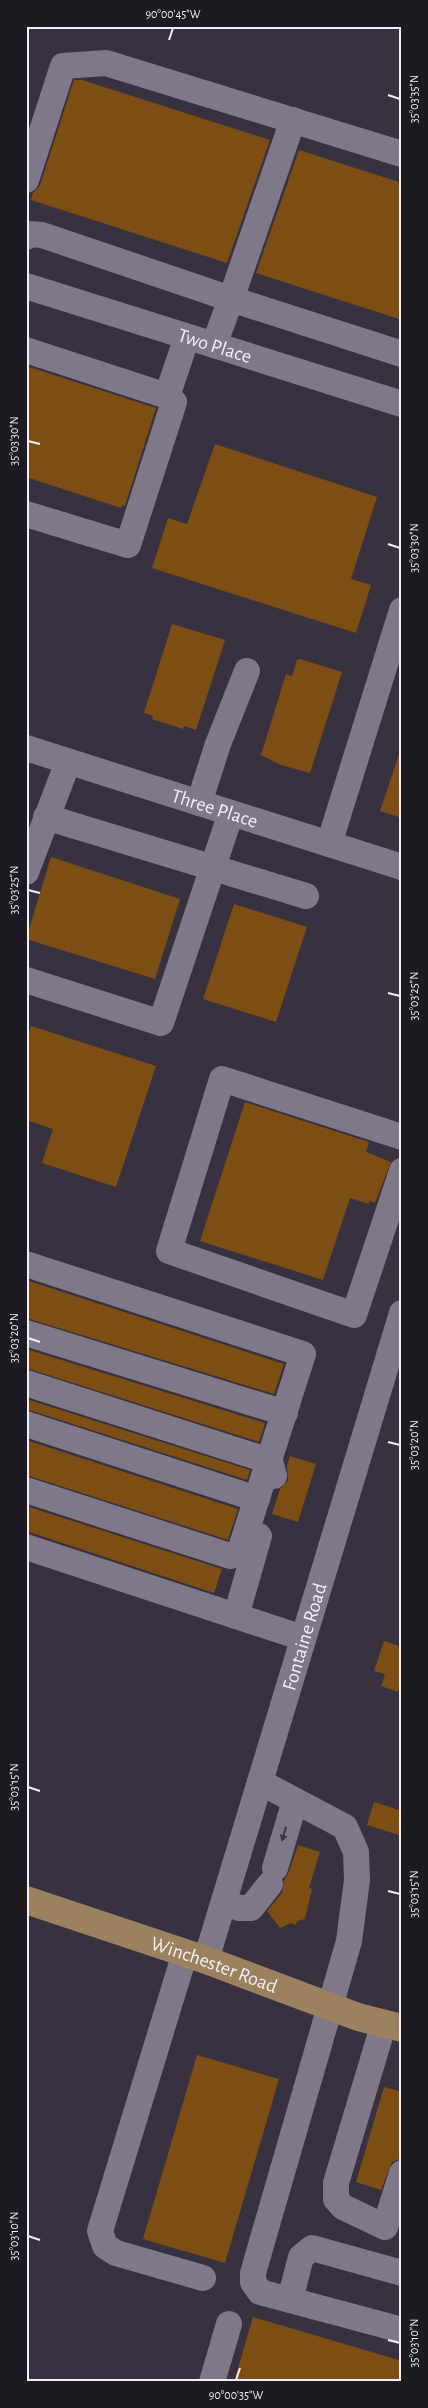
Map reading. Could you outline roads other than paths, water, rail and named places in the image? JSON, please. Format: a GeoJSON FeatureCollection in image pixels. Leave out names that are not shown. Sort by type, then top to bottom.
{"type":"FeatureCollection","features":[{"type":"Feature","properties":{"kind":"main road","name":"Winchester Road"},"geometry":{"type":"LineString","coordinates":[[26,1900],[196,1957],[330,2006],[393,2026]]}},
{"type":"Feature","properties":{"kind":"street"},"geometry":{"type":"LineString","coordinates":[[26,180],[63,66],[106,63],[402,154]]}},
{"type":"Feature","properties":{"kind":"street"},"geometry":{"type":"LineString","coordinates":[[214,344],[293,120]]}},
{"type":"Feature","properties":{"kind":"street"},"geometry":{"type":"LineString","coordinates":[[27,234],[42,235],[402,354]]}},
{"type":"Feature","properties":{"kind":"street","name":"Two Place"},"geometry":{"type":"LineString","coordinates":[[26,286],[402,404]]}},
{"type":"Feature","properties":{"kind":"street"},"geometry":{"type":"LineString","coordinates":[[167,396],[187,337]]}},
{"type":"Feature","properties":{"kind":"street"},"geometry":{"type":"LineString","coordinates":[[26,350],[167,396],[174,402],[128,545],[26,514]]}},
{"type":"Feature","properties":{"kind":"street"},"geometry":{"type":"LineString","coordinates":[[329,844],[402,610]]}},
{"type":"Feature","properties":{"kind":"street"},"geometry":{"type":"LineString","coordinates":[[199,803],[218,744],[247,671]]}},
{"type":"Feature","properties":{"kind":"street","name":"Three Place"},"geometry":{"type":"LineString","coordinates":[[26,748],[402,867]]}},
{"type":"Feature","properties":{"kind":"street"},"geometry":{"type":"LineString","coordinates":[[26,872],[68,762]]}},
{"type":"Feature","properties":{"kind":"street"},"geometry":{"type":"LineString","coordinates":[[26,980],[161,1023],[230,813]]}},
{"type":"Feature","properties":{"kind":"street"},"geometry":{"type":"LineString","coordinates":[[46,817],[306,896]]}},
{"type":"Feature","properties":{"kind":"street"},"geometry":{"type":"LineString","coordinates":[[402,1137],[222,1079],[169,1251],[354,1315],[402,1171]]}},
{"type":"Feature","properties":{"kind":"street"},"geometry":{"type":"LineString","coordinates":[[26,1264],[303,1354],[239,1554],[230,1556],[26,1490]]}},
{"type":"Feature","properties":{"kind":"street","name":"Fontaine Road"},"geometry":{"type":"LineString","coordinates":[[204,2278],[116,2253],[105,2246],[100,2231],[196,1957],[224,1902],[402,1313]]}},
{"type":"Feature","properties":{"kind":"street"},"geometry":{"type":"LineString","coordinates":[[26,1332],[284,1413]]}},
{"type":"Feature","properties":{"kind":"street"},"geometry":{"type":"LineString","coordinates":[[26,1382],[270,1461]]}},
{"type":"Feature","properties":{"kind":"street"},"geometry":{"type":"LineString","coordinates":[[26,1424],[258,1499]]}},
{"type":"Feature","properties":{"kind":"street"},"geometry":{"type":"LineString","coordinates":[[236,1616],[275,1480],[270,1461]]}},
{"type":"Feature","properties":{"kind":"street"},"geometry":{"type":"LineString","coordinates":[[26,1546],[303,1638]]}},
{"type":"Feature","properties":{"kind":"street"},"geometry":{"type":"LineString","coordinates":[[260,1782],[345,1827],[356,1852],[357,1880],[350,1941],[254,2273],[253,2282],[260,2292],[402,2330]]}},
{"type":"Feature","properties":{"kind":"street"},"geometry":{"type":"LineString","coordinates":[[224,1902],[239,1908],[251,1908],[272,1876],[295,1801]]}},
{"type":"Feature","properties":{"kind":"street"},"geometry":{"type":"LineString","coordinates":[[393,2026],[335,2189],[336,2199],[343,2207],[393,2231],[402,2173]]}},
{"type":"Feature","properties":{"kind":"street"},"geometry":{"type":"LineString","coordinates":[[290,2300],[301,2257],[312,2248],[402,2273]]}},
{"type":"Feature","properties":{"kind":"street"},"geometry":{"type":"LineString","coordinates":[[212,2382],[229,2324]]}}]}
